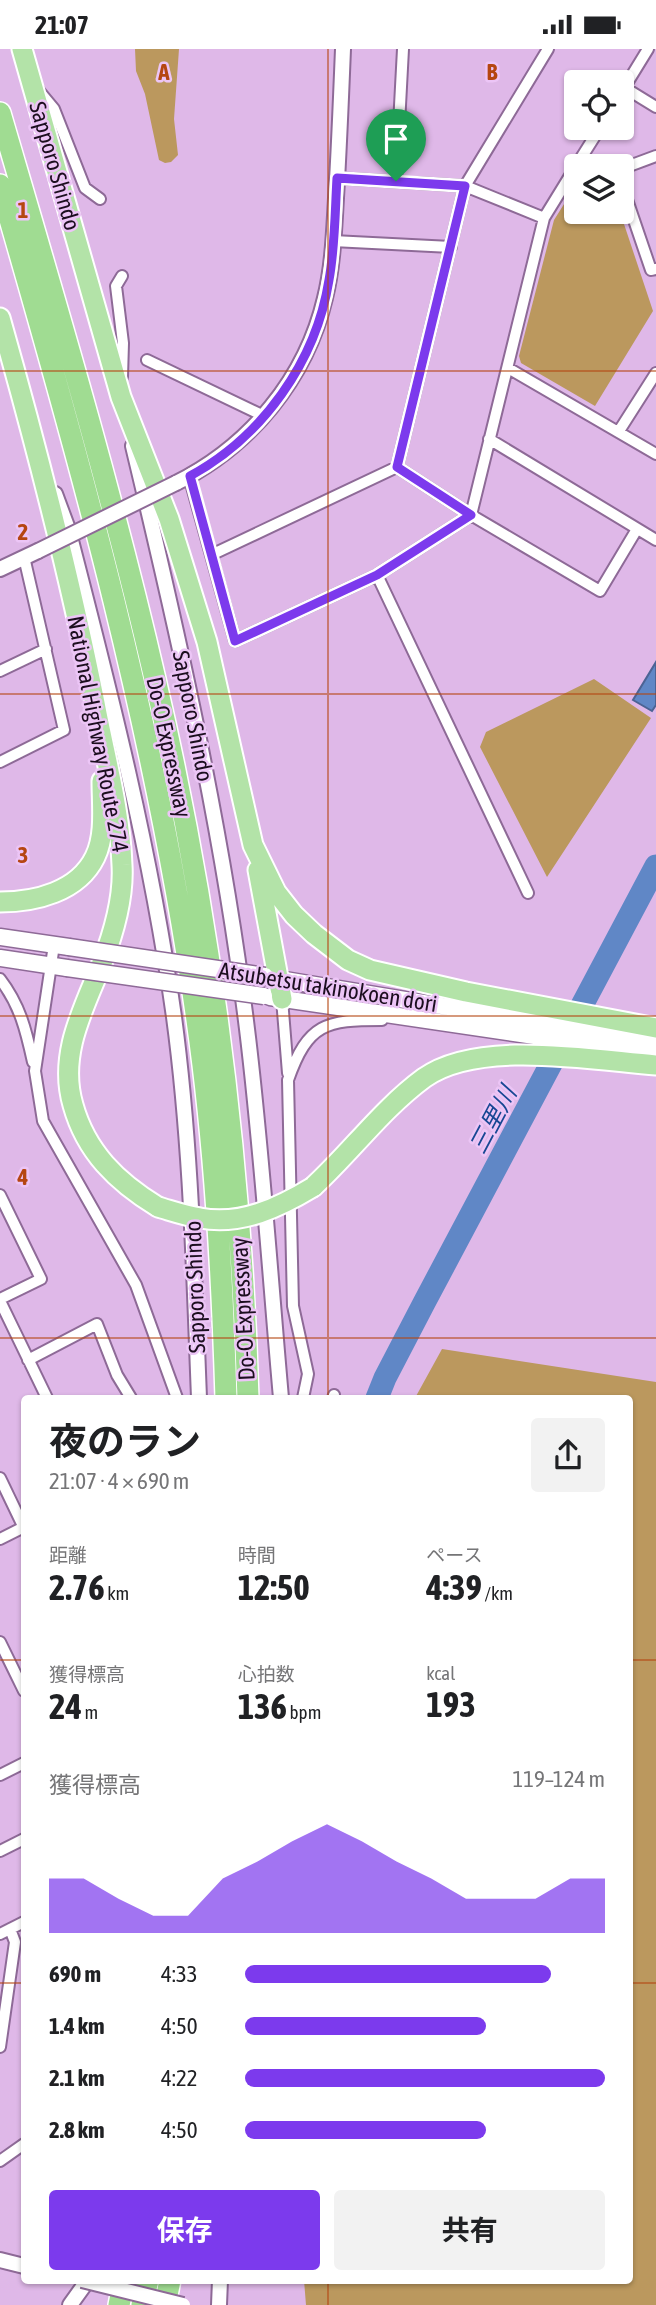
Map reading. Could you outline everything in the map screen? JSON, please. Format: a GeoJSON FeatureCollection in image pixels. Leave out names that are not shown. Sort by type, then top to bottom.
{"type":"FeatureCollection","features":[{"type":"Feature","properties":{"kind":"highway","name":"Sapporo Shindo"},"geometry":{"type":"LineString","coordinates":[[22,49],[121,397]]}},
{"type":"Feature","properties":{"kind":"highway","name":"Do-O Expressway"},"geometry":{"type":"LineString","coordinates":[[0,113],[75,370],[121,541],[156,681],[183,809],[218,1014],[236,1181],[248,1395]]}},
{"type":"Feature","properties":{"kind":"highway","name":"Do-O Expressway"},"geometry":{"type":"LineString","coordinates":[[0,185],[103,550],[159,797],[198,1022],[223,1305],[226,1395]]}},
{"type":"Feature","properties":{"kind":"highway","name":"Sapporo Shindo"},"geometry":{"type":"LineString","coordinates":[[0,318],[41,464]]}},
{"type":"Feature","properties":{"kind":"highway"},"geometry":{"type":"LineString","coordinates":[[121,397],[169,519],[207,642],[253,845],[273,998]]}},
{"type":"Feature","properties":{"kind":"highway","name":"National Highway Route 274"},"geometry":{"type":"LineString","coordinates":[[41,464],[84,649],[120,837],[122,889],[115,922],[102,963],[74,1030],[69,1075],[72,1103],[96,1156],[132,1191],[158,1207],[202,1219],[252,1215],[282,1206],[313,1187],[342,1160],[379,1118],[426,1077],[445,1067],[479,1058],[521,1055],[649,1059]]}},
{"type":"Feature","properties":{"kind":"highway"},"geometry":{"type":"LineString","coordinates":[[0,902],[37,899],[52,894],[84,873],[95,857],[102,826],[101,736]]}},
{"type":"Feature","properties":{"kind":"highway"},"geometry":{"type":"LineString","coordinates":[[253,845],[276,892],[294,915],[348,960],[370,970],[466,992],[532,1020],[643,1029]]}},
{"type":"Feature","properties":{"kind":"highway"},"geometry":{"type":"LineString","coordinates":[[245,1307],[257,1395]]}},
{"type":"Feature","properties":{"kind":"highway"},"geometry":{"type":"LineString","coordinates":[[119,2305],[123,2284]]}},
{"type":"Feature","properties":{"kind":"highway"},"geometry":{"type":"LineString","coordinates":[[142,2305],[147,2284]]}},
{"type":"Feature","properties":{"kind":"highway"},"geometry":{"type":"LineString","coordinates":[[165,2305],[169,2284]]}},
{"type":"Feature","properties":{"kind":"main road","name":"Atsubetsu takinokoen dori"},"geometry":{"type":"LineString","coordinates":[[0,937],[272,977],[532,1020],[649,1059]]}},
{"type":"Feature","properties":{"kind":"main road","name":"Atsubetsu takinokoen dori"},"geometry":{"type":"LineString","coordinates":[[0,958],[420,1019],[532,1020]]}},
{"type":"Feature","properties":{"kind":"main road"},"geometry":{"type":"LineString","coordinates":[[643,1029],[656,1038]]}},
{"type":"Feature","properties":{"kind":"street"},"geometry":{"type":"LineString","coordinates":[[0,569],[183,479],[231,448],[264,416],[293,377],[319,319],[329,279],[334,241],[343,49]]}},
{"type":"Feature","properties":{"kind":"street"},"geometry":{"type":"LineString","coordinates":[[396,181],[403,49]]}},
{"type":"Feature","properties":{"kind":"street"},"geometry":{"type":"LineString","coordinates":[[397,467],[465,186],[548,49]]}},
{"type":"Feature","properties":{"kind":"street"},"geometry":{"type":"LineString","coordinates":[[634,72],[648,49]]}},
{"type":"Feature","properties":{"kind":"street"},"geometry":{"type":"LineString","coordinates":[[31,81],[54,109],[85,188],[100,199]]}},
{"type":"Feature","properties":{"kind":"street"},"geometry":{"type":"LineString","coordinates":[[634,96],[656,107]]}},
{"type":"Feature","properties":{"kind":"street"},"geometry":{"type":"LineString","coordinates":[[634,164],[656,156]]}},
{"type":"Feature","properties":{"kind":"street"},"geometry":{"type":"LineString","coordinates":[[337,178],[465,186],[544,218]]}},
{"type":"Feature","properties":{"kind":"street"},"geometry":{"type":"LineString","coordinates":[[183,479],[211,555],[235,641],[377,575],[471,515],[544,218],[564,186]]}},
{"type":"Feature","properties":{"kind":"street"},"geometry":{"type":"LineString","coordinates":[[634,220],[651,270],[656,268]]}},
{"type":"Feature","properties":{"kind":"street"},"geometry":{"type":"LineString","coordinates":[[334,241],[450,247]]}},
{"type":"Feature","properties":{"kind":"street"},"geometry":{"type":"LineString","coordinates":[[121,397],[123,343],[116,286],[122,276]]}},
{"type":"Feature","properties":{"kind":"street"},"geometry":{"type":"LineString","coordinates":[[147,360],[264,416]]}},
{"type":"Feature","properties":{"kind":"street"},"geometry":{"type":"LineString","coordinates":[[508,368],[656,454]]}},
{"type":"Feature","properties":{"kind":"street"},"geometry":{"type":"LineString","coordinates":[[619,431],[656,373]]}},
{"type":"Feature","properties":{"kind":"street","name":"Sapporo Shindo"},"geometry":{"type":"LineString","coordinates":[[121,397],[194,712],[227,900],[247,1027],[281,1395]]}},
{"type":"Feature","properties":{"kind":"street"},"geometry":{"type":"LineString","coordinates":[[489,439],[656,540]]}},
{"type":"Feature","properties":{"kind":"street","name":"Sapporo Shindo"},"geometry":{"type":"LineString","coordinates":[[41,464],[68,529],[89,608],[131,778],[160,929],[174,1018],[188,1152],[199,1395]]}},
{"type":"Feature","properties":{"kind":"street"},"geometry":{"type":"LineString","coordinates":[[397,467],[471,515],[600,591],[637,529]]}},
{"type":"Feature","properties":{"kind":"street"},"geometry":{"type":"LineString","coordinates":[[211,555],[397,467]]}},
{"type":"Feature","properties":{"kind":"street"},"geometry":{"type":"LineString","coordinates":[[0,762],[64,730],[24,557]]}},
{"type":"Feature","properties":{"kind":"street"},"geometry":{"type":"LineString","coordinates":[[377,575],[528,893]]}},
{"type":"Feature","properties":{"kind":"street"},"geometry":{"type":"LineString","coordinates":[[0,671],[46,649]]}},
{"type":"Feature","properties":{"kind":"street"},"geometry":{"type":"LineString","coordinates":[[34,1071],[59,966],[61,946]]}},
{"type":"Feature","properties":{"kind":"street"},"geometry":{"type":"LineString","coordinates":[[0,979],[14,998],[25,1021],[43,1121],[136,1285],[176,1395]]}},
{"type":"Feature","properties":{"kind":"street"},"geometry":{"type":"LineString","coordinates":[[273,998],[288,1080],[293,1306],[308,1374],[304,1395]]}},
{"type":"Feature","properties":{"kind":"street"},"geometry":{"type":"LineString","coordinates":[[288,1080],[296,1056],[305,1042],[323,1027],[344,1020],[420,1019]]}},
{"type":"Feature","properties":{"kind":"street"},"geometry":{"type":"LineString","coordinates":[[0,1195],[41,1279],[0,1300],[46,1395]]}},
{"type":"Feature","properties":{"kind":"street"},"geometry":{"type":"LineString","coordinates":[[28,1360],[97,1324],[117,1375],[129,1395]]}},
{"type":"Feature","properties":{"kind":"street"},"geometry":{"type":"LineString","coordinates":[[1,1483],[21,1521]]}},
{"type":"Feature","properties":{"kind":"street"},"geometry":{"type":"LineString","coordinates":[[0,1539],[21,1528]]}},
{"type":"Feature","properties":{"kind":"street"},"geometry":{"type":"LineString","coordinates":[[0,1642],[21,1686]]}},
{"type":"Feature","properties":{"kind":"street"},"geometry":{"type":"LineString","coordinates":[[0,1775],[21,1764]]}},
{"type":"Feature","properties":{"kind":"street"},"geometry":{"type":"LineString","coordinates":[[0,1851],[21,1840]]}},
{"type":"Feature","properties":{"kind":"street"},"geometry":{"type":"LineString","coordinates":[[0,2046],[15,1942],[5,1932],[21,1924]]}},
{"type":"Feature","properties":{"kind":"street"},"geometry":{"type":"LineString","coordinates":[[0,2161],[21,2146]]}},
{"type":"Feature","properties":{"kind":"street"},"geometry":{"type":"LineString","coordinates":[[0,2260],[21,2265]]}},
{"type":"Feature","properties":{"kind":"street"},"geometry":{"type":"LineString","coordinates":[[70,2305],[85,2284]]}},
{"type":"Feature","properties":{"kind":"street"},"geometry":{"type":"LineString","coordinates":[[98,2284],[183,2305]]}},
{"type":"Feature","properties":{"kind":"street"},"geometry":{"type":"LineString","coordinates":[[219,2305],[220,2284]]}},
{"type":"Feature","properties":{"kind":"shaded area"},"geometry":{"type":"Polygon","coordinates":[[[135,49],[179,49],[174,119],[178,155],[171,162],[159,160],[145,94],[136,71],[135,49]]]}},
{"type":"Feature","properties":{"kind":"shaded area"},"geometry":{"type":"Polygon","coordinates":[[[564,204],[564,224],[624,224],[653,311],[595,406],[521,363],[519,356],[554,220],[564,204]]]}},
{"type":"Feature","properties":{"kind":"shaded area"},"geometry":{"type":"Polygon","coordinates":[[[594,679],[651,718],[547,877],[480,747],[486,732],[594,679]]]}},
{"type":"Feature","properties":{"kind":"shaded area"},"geometry":{"type":"Polygon","coordinates":[[[442,1349],[656,1382],[656,2305],[306,2305],[304,2284],[633,2284],[633,1395],[417,1395],[442,1349]]]}},
{"type":"Feature","properties":{"kind":"water"},"geometry":{"type":"Polygon","coordinates":[[[656,662],[656,705],[652,711],[633,700],[656,662]]]}},
{"type":"Feature","properties":{"kind":"waterway","name":"三里川"},"geometry":{"type":"LineString","coordinates":[[378,1395],[424,1303],[656,866]]}},
{"type":"Feature","properties":{"kind":"route"},"geometry":{"type":"LineString","coordinates":[[337,178],[396,181],[465,186],[397,467],[471,515],[377,575],[235,641],[190,476],[240,441],[263,418],[282,394],[302,359],[325,300],[334,241],[337,178]]}}]}
